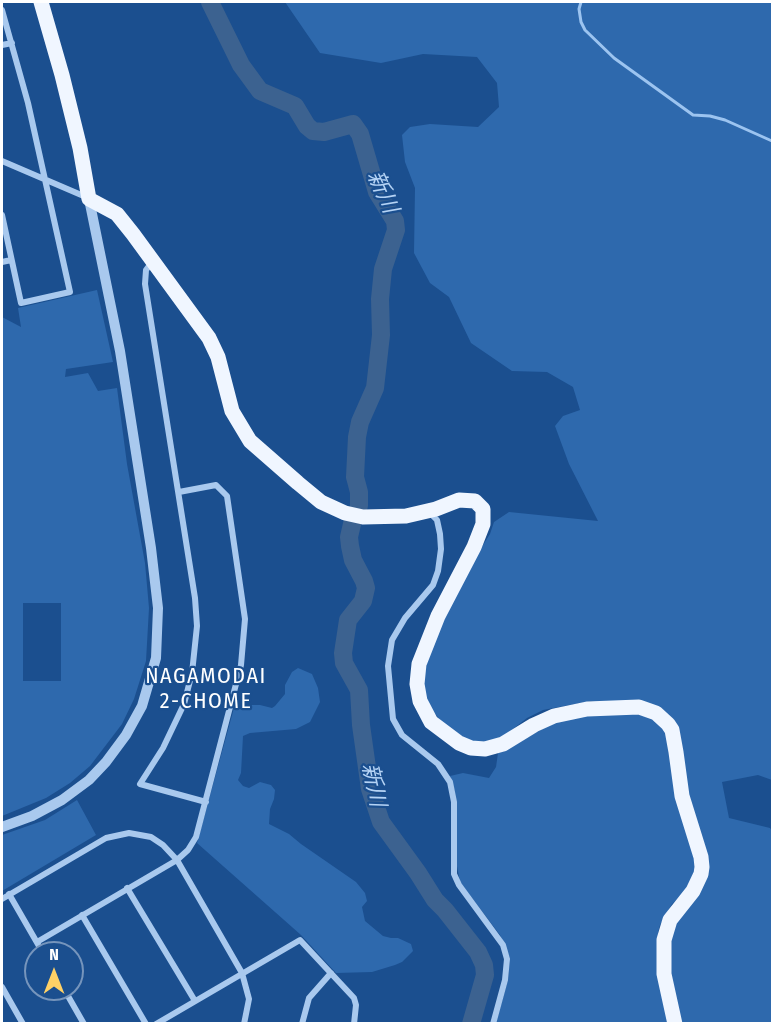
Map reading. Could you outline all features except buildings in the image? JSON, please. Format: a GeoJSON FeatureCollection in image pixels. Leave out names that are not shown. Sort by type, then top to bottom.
{"type":"FeatureCollection","features":[{"type":"Feature","properties":{"kind":"main road"},"geometry":{"type":"LineString","coordinates":[[41,2],[80,148],[89,199],[117,214],[209,338],[218,357],[227,396],[236,420],[245,435],[264,455],[321,501],[345,513],[363,517],[406,516],[450,502],[469,500],[479,505],[484,514],[483,524],[474,547],[438,616],[419,664],[417,684],[420,701],[431,722],[465,746],[485,749],[503,744],[554,716],[587,709],[639,707],[656,713],[672,730],[682,796],[702,867],[693,891],[670,920],[663,940],[664,974],[675,1023]]}},
{"type":"Feature","properties":{"kind":"street"},"geometry":{"type":"LineString","coordinates":[[2,10],[46,180],[70,292],[21,303],[2,215]]}},
{"type":"Feature","properties":{"kind":"street"},"geometry":{"type":"LineString","coordinates":[[2,45],[12,43]]}},
{"type":"Feature","properties":{"kind":"street"},"geometry":{"type":"LineString","coordinates":[[2,161],[89,199],[120,351],[152,548],[158,608],[156,658],[142,706],[126,735],[89,780],[62,800],[32,816],[2,827]]}},
{"type":"Feature","properties":{"kind":"street"},"geometry":{"type":"LineString","coordinates":[[2,262],[11,260]]}},
{"type":"Feature","properties":{"kind":"street"},"geometry":{"type":"LineString","coordinates":[[153,262],[146,270],[145,284],[197,612],[195,657],[188,689],[178,719],[164,748],[140,784],[206,802]]}},
{"type":"Feature","properties":{"kind":"street"},"geometry":{"type":"LineString","coordinates":[[39,941],[177,860],[188,850],[196,837],[241,665],[245,633],[244,606],[227,496],[216,485],[179,492]]}},
{"type":"Feature","properties":{"kind":"street"},"geometry":{"type":"LineString","coordinates":[[426,511],[437,520],[441,549],[438,571],[432,585],[405,618],[391,644],[388,666],[393,719],[402,735],[438,764],[450,782],[454,802],[454,874],[459,885],[503,945],[507,959],[505,980],[493,1023]]}},
{"type":"Feature","properties":{"kind":"street"},"geometry":{"type":"LineString","coordinates":[[2,898],[106,838],[122,833],[144,835],[157,840],[177,860],[242,974],[249,999],[244,1023]]}},
{"type":"Feature","properties":{"kind":"street"},"geometry":{"type":"LineString","coordinates":[[127,888],[195,1001]]}},
{"type":"Feature","properties":{"kind":"street"},"geometry":{"type":"LineString","coordinates":[[9,894],[36,941]]}},
{"type":"Feature","properties":{"kind":"street"},"geometry":{"type":"LineString","coordinates":[[82,915],[146,1023]]}},
{"type":"Feature","properties":{"kind":"street"},"geometry":{"type":"LineString","coordinates":[[156,1023],[300,940],[354,998],[356,1005],[354,1023]]}},
{"type":"Feature","properties":{"kind":"street"},"geometry":{"type":"LineString","coordinates":[[302,1023],[309,998],[331,973]]}},
{"type":"Feature","properties":{"kind":"street"},"geometry":{"type":"LineString","coordinates":[[2,987],[23,1023]]}},
{"type":"Feature","properties":{"kind":"street"},"geometry":{"type":"LineString","coordinates":[[71,1001],[84,1023]]}},
{"type":"Feature","properties":{"kind":"shaded area"},"geometry":{"type":"Polygon","coordinates":[[[285,2],[772,2],[772,780],[758,775],[722,782],[729,818],[770,828],[772,831],[772,1023],[680,1023],[669,973],[669,944],[675,924],[702,887],[674,722],[591,701],[543,710],[527,718],[504,736],[490,742],[469,741],[443,724],[427,703],[423,680],[431,645],[474,559],[490,534],[494,522],[509,512],[598,521],[569,464],[555,426],[563,416],[580,410],[573,387],[547,372],[512,371],[471,343],[449,297],[430,283],[414,253],[415,188],[405,162],[402,135],[410,127],[430,124],[478,127],[499,107],[497,83],[477,57],[423,54],[381,63],[320,53],[285,2]]]}},
{"type":"Feature","properties":{"kind":"shaded area"},"geometry":{"type":"Polygon","coordinates":[[[97,290],[113,362],[66,369],[65,377],[88,373],[98,391],[117,388],[127,464],[145,563],[149,608],[146,661],[134,699],[122,724],[90,766],[70,783],[46,798],[2,816],[2,317],[21,327],[18,308],[97,290]],[[23,603],[23,681],[61,681],[61,603],[23,603]]]}},
{"type":"Feature","properties":{"kind":"shaded area"},"geometry":{"type":"Polygon","coordinates":[[[298,668],[312,674],[318,688],[320,702],[310,722],[296,729],[250,733],[243,736],[241,773],[238,780],[243,786],[249,788],[260,782],[271,785],[275,790],[269,824],[289,834],[356,882],[365,893],[367,901],[362,907],[365,921],[383,936],[398,938],[411,944],[413,951],[402,962],[372,972],[336,973],[301,935],[197,843],[234,708],[247,710],[249,705],[260,705],[272,708],[285,694],[285,685],[292,672],[298,668]]]}},
{"type":"Feature","properties":{"kind":"shaded area"},"geometry":{"type":"Polygon","coordinates":[[[628,712],[649,717],[665,731],[693,848],[695,869],[686,891],[672,904],[658,933],[658,962],[669,1023],[496,1023],[508,980],[510,958],[500,935],[460,882],[456,861],[455,792],[450,776],[463,773],[489,778],[496,767],[498,753],[547,726],[579,715],[628,712]]]}},
{"type":"Feature","properties":{"kind":"shaded area"},"geometry":{"type":"Polygon","coordinates":[[[77,800],[96,835],[2,891],[2,835],[45,820],[77,800]]]}},
{"type":"Feature","properties":{"kind":"waterway","name":"新川"},"geometry":{"type":"LineString","coordinates":[[210,2],[241,65],[260,91],[295,106],[307,126],[313,131],[324,132],[353,124],[360,134],[377,192],[395,221],[396,230],[383,269],[380,299],[381,335],[375,388],[360,422],[357,437],[355,477],[359,492],[359,506]]}},
{"type":"Feature","properties":{"kind":"waterway"},"geometry":{"type":"LineString","coordinates":[[581,2],[579,9],[585,30],[614,58],[693,115],[725,120],[772,141]]}},
{"type":"Feature","properties":{"kind":"waterway","name":"新川"},"geometry":{"type":"LineString","coordinates":[[352,524],[349,537],[353,560],[366,588],[363,601],[348,620],[343,653],[344,663],[359,690],[361,725],[370,789],[381,822],[435,900],[478,952],[484,965],[485,975],[471,1024]]}},
{"type":"Feature","properties":{"kind":"district","name":"NAGAMODAI 2-CHOME"},"geometry":{"type":"Point","coordinates":[206,690]}}]}
